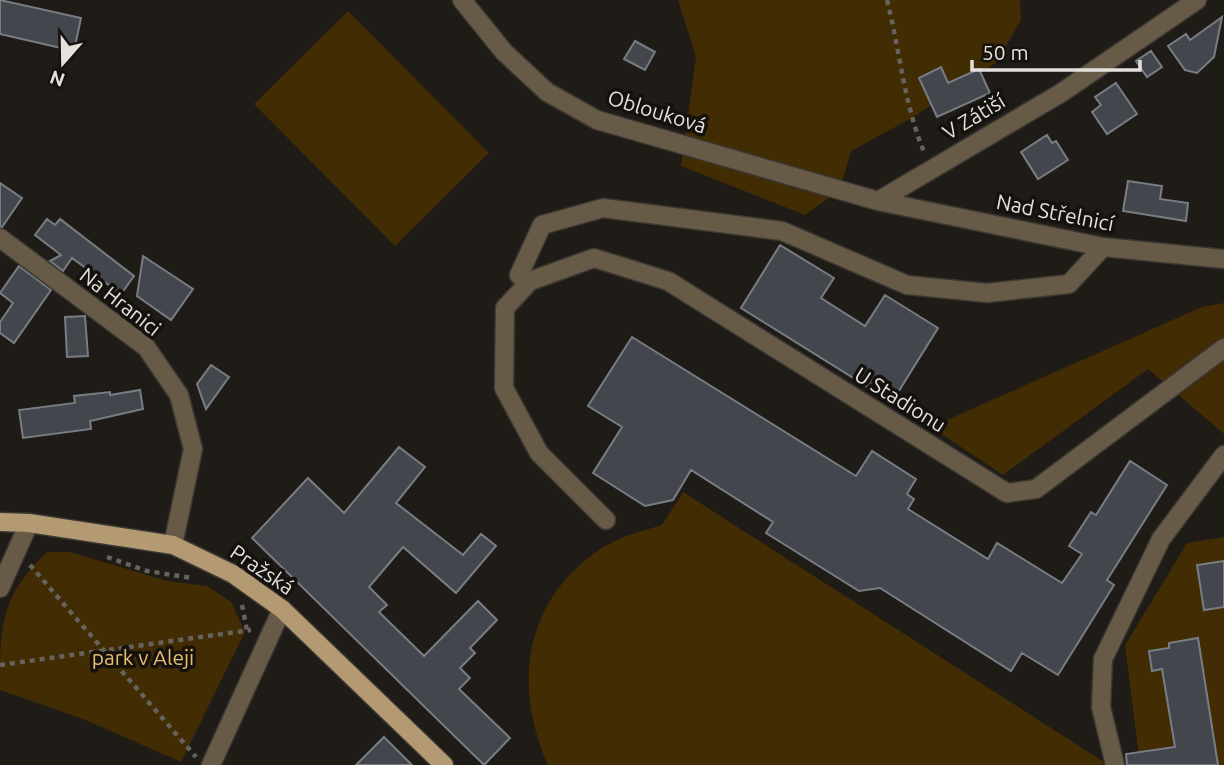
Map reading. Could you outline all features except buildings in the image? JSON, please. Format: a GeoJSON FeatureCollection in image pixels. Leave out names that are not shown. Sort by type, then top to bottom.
{"type":"FeatureCollection","features":[{"type":"Feature","properties":{"kind":"main road","name":"Pražská"},"geometry":{"type":"LineString","coordinates":[[0,523],[29,523],[173,545],[233,574],[282,609],[444,765]]}},
{"type":"Feature","properties":{"kind":"street","name":"Oblouková"},"geometry":{"type":"LineString","coordinates":[[462,0],[504,52],[547,92],[597,120],[878,201]]}},
{"type":"Feature","properties":{"kind":"street","name":"V Zátiší"},"geometry":{"type":"LineString","coordinates":[[878,201],[1061,93],[1197,0]]}},
{"type":"Feature","properties":{"kind":"street","name":"Nad Střelnicí"},"geometry":{"type":"LineString","coordinates":[[878,201],[1103,247],[1224,259]]}},
{"type":"Feature","properties":{"kind":"street"},"geometry":{"type":"LineString","coordinates":[[530,281],[519,275],[542,225],[603,208],[782,231],[907,285],[987,293],[1069,284],[1103,247]]}},
{"type":"Feature","properties":{"kind":"street","name":"Na Hranici"},"geometry":{"type":"LineString","coordinates":[[0,238],[146,347],[179,395],[193,449],[173,545]]}},
{"type":"Feature","properties":{"kind":"street","name":"U Stadionu"},"geometry":{"type":"LineString","coordinates":[[606,520],[539,453],[504,388],[505,308],[530,281],[594,258],[668,281],[1007,493],[1036,489],[1224,348]]}},
{"type":"Feature","properties":{"kind":"street"},"geometry":{"type":"LineString","coordinates":[[1115,765],[1101,707],[1102,659],[1161,539],[1224,455]]}},
{"type":"Feature","properties":{"kind":"street"},"geometry":{"type":"LineString","coordinates":[[0,588],[29,523]]}},
{"type":"Feature","properties":{"kind":"street"},"geometry":{"type":"LineString","coordinates":[[211,765],[282,609]]}},
{"type":"Feature","properties":{"kind":"path"},"geometry":{"type":"LineString","coordinates":[[887,0],[899,49],[910,118],[931,169]]}},
{"type":"Feature","properties":{"kind":"path"},"geometry":{"type":"LineString","coordinates":[[35,555],[29,565],[101,651],[204,765]]}},
{"type":"Feature","properties":{"kind":"path"},"geometry":{"type":"LineString","coordinates":[[100,555],[147,570],[204,580]]}},
{"type":"Feature","properties":{"kind":"path"},"geometry":{"type":"LineString","coordinates":[[237,600],[244,607],[247,631]]}},
{"type":"Feature","properties":{"kind":"path"},"geometry":{"type":"LineString","coordinates":[[0,665],[273,627]]}},
{"type":"Feature","properties":{"kind":"green space"},"geometry":{"type":"Polygon","coordinates":[[[678,0],[1020,0],[1021,20],[997,62],[910,119],[851,151],[840,190],[805,215],[681,166],[696,57],[678,0]]]}},
{"type":"Feature","properties":{"kind":"green space"},"geometry":{"type":"Polygon","coordinates":[[[348,11],[489,153],[395,246],[254,104],[348,11]]]}},
{"type":"Feature","properties":{"kind":"green space"},"geometry":{"type":"Polygon","coordinates":[[[1224,303],[1224,434],[1148,369],[1003,475],[931,427],[1202,307],[1224,303]]]}},
{"type":"Feature","properties":{"kind":"green space"},"geometry":{"type":"Polygon","coordinates":[[[683,492],[1104,762],[1102,765],[548,765],[530,705],[532,646],[541,618],[556,592],[576,569],[609,544],[662,525],[683,492]]]}},
{"type":"Feature","properties":{"kind":"green space"},"geometry":{"type":"Polygon","coordinates":[[[1224,537],[1224,765],[1140,765],[1125,645],[1187,543],[1224,537]]]}},
{"type":"Feature","properties":{"kind":"green space","name":"park v Aleji"},"geometry":{"type":"Polygon","coordinates":[[[47,552],[70,552],[167,581],[207,586],[231,602],[245,632],[181,762],[83,719],[0,690],[2,630],[11,599],[31,568],[47,552]]]}}]}
